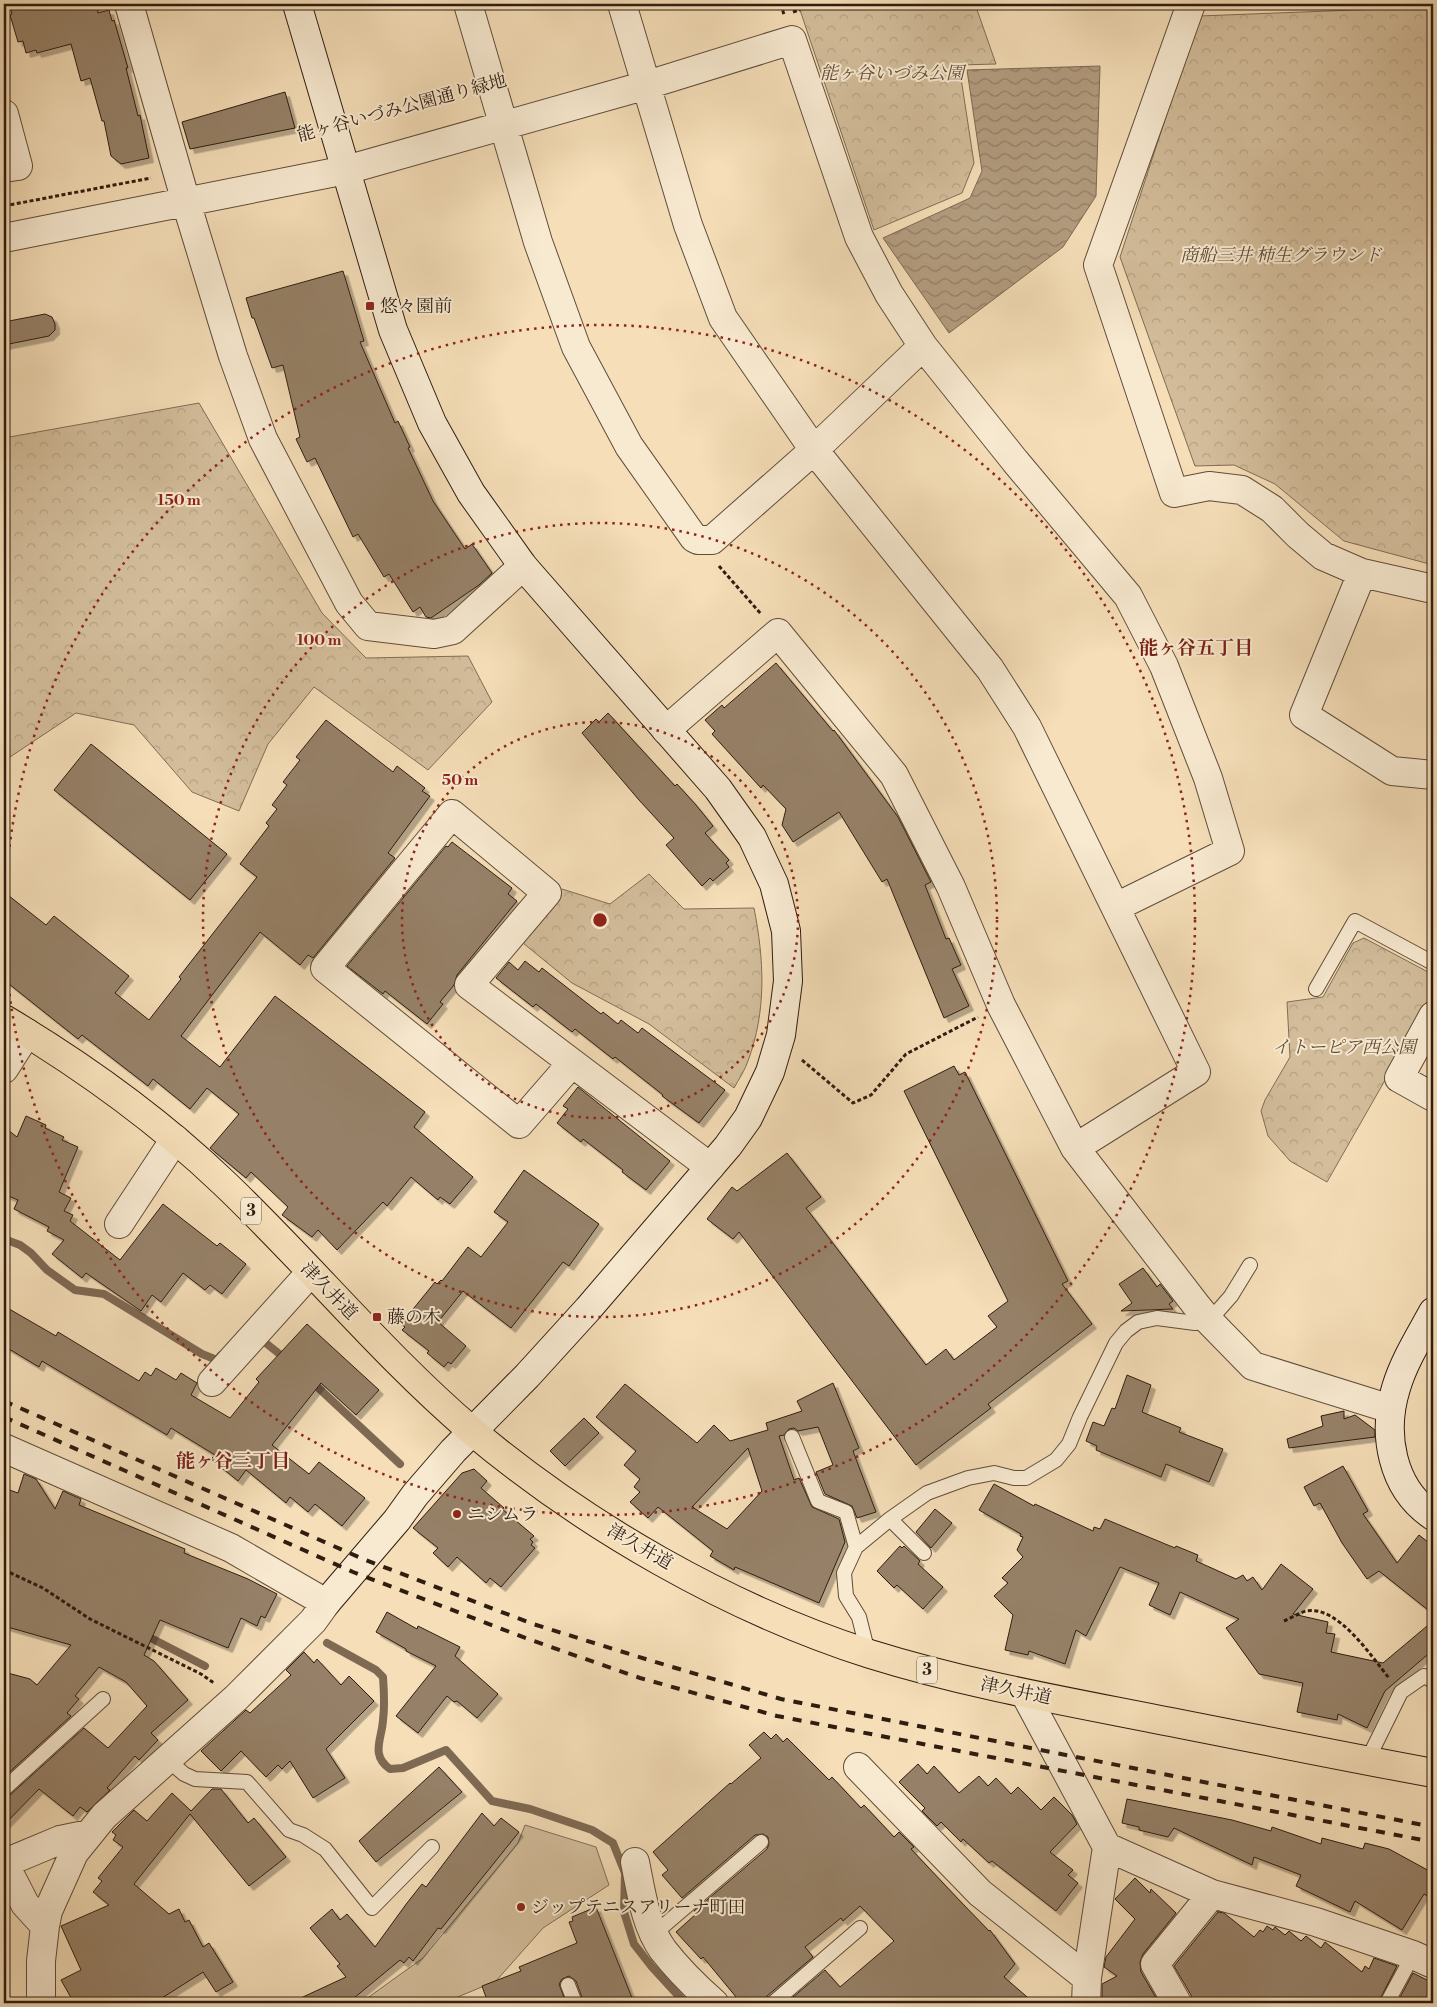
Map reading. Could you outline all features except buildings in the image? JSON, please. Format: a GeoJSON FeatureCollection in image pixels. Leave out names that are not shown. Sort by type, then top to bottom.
{"type":"FeatureCollection","features":[{"type":"Feature","properties":{"kind":"main road","name":"津久井道"},"geometry":{"type":"LineString","coordinates":[[4,1019],[96,1078],[175,1139],[224,1183],[421,1385],[474,1432],[543,1486],[598,1524],[736,1600],[803,1630],[868,1654],[945,1676],[1025,1694],[1433,1773]]}},
{"type":"Feature","properties":{"kind":"street"},"geometry":{"type":"LineString","coordinates":[[129,4],[177,173],[233,356],[263,439],[348,603],[368,626],[434,634],[453,630],[523,566]]}},
{"type":"Feature","properties":{"kind":"street"},"geometry":{"type":"LineString","coordinates":[[41,2003],[41,1960],[48,1910],[70,1861],[89,1834],[104,1816],[236,1698],[313,1621],[453,1451],[474,1432],[588,1309],[710,1167],[748,1118],[770,1072],[779,1040],[788,981],[786,931],[774,884],[752,837],[718,789],[523,566],[471,492],[432,422],[393,330],[297,4]]}},
{"type":"Feature","properties":{"kind":"street"},"geometry":{"type":"LineString","coordinates":[[468,4],[538,242],[576,347],[629,446],[694,538],[698,540],[712,540],[814,450],[923,346]]}},
{"type":"Feature","properties":{"kind":"street"},"geometry":{"type":"LineString","coordinates":[[622,4],[688,225],[723,318],[814,450],[990,669],[1027,727],[1196,1072],[1075,1148]]}},
{"type":"Feature","properties":{"kind":"street"},"geometry":{"type":"LineString","coordinates":[[1192,4],[1098,265],[1174,494],[1209,486],[1242,490],[1272,509],[1323,556],[1362,573],[1433,589]]}},
{"type":"Feature","properties":{"kind":"street"},"geometry":{"type":"LineString","coordinates":[[4,238],[346,170],[647,85],[792,40],[858,237],[889,294],[923,346],[1015,461],[1128,596],[1164,666],[1208,778],[1230,851],[1116,907]]}},
{"type":"Feature","properties":{"kind":"street"},"geometry":{"type":"LineString","coordinates":[[4,114],[18,166],[4,168]]}},
{"type":"Feature","properties":{"kind":"street"},"geometry":{"type":"LineString","coordinates":[[1362,573],[1304,715],[1392,771],[1433,776]]}},
{"type":"Feature","properties":{"kind":"street"},"geometry":{"type":"LineString","coordinates":[[666,730],[778,633],[894,775],[951,887],[1001,1005],[1075,1148],[1209,1321],[1253,1366],[1391,1409]]}},
{"type":"Feature","properties":{"kind":"street"},"geometry":{"type":"LineString","coordinates":[[572,1063],[520,1124],[325,968],[452,814],[547,893],[468,985],[572,1063],[710,1167]]}},
{"type":"Feature","properties":{"kind":"street"},"geometry":{"type":"LineString","coordinates":[[1433,1016],[1399,1078],[1433,1097]]}},
{"type":"Feature","properties":{"kind":"street"},"geometry":{"type":"LineString","coordinates":[[4,1069],[28,1033]]}},
{"type":"Feature","properties":{"kind":"street"},"geometry":{"type":"LineString","coordinates":[[118,1224],[175,1139]]}},
{"type":"Feature","properties":{"kind":"street"},"geometry":{"type":"LineString","coordinates":[[212,1382],[311,1272]]}},
{"type":"Feature","properties":{"kind":"street"},"geometry":{"type":"LineString","coordinates":[[1433,1312],[1410,1355],[1396,1387],[1391,1409],[1389,1436],[1393,1458],[1400,1478],[1421,1506],[1433,1516]]}},
{"type":"Feature","properties":{"kind":"street"},"geometry":{"type":"LineString","coordinates":[[4,1448],[231,1548],[326,1603]]}},
{"type":"Feature","properties":{"kind":"street"},"geometry":{"type":"LineString","coordinates":[[1025,1694],[1107,1847],[1086,1991]]}},
{"type":"Feature","properties":{"kind":"street"},"geometry":{"type":"LineString","coordinates":[[858,1767],[980,1893],[1086,1991]]}},
{"type":"Feature","properties":{"kind":"street"},"geometry":{"type":"LineString","coordinates":[[45,1926],[25,1904],[4,1863],[60,1840],[89,1834]]}},
{"type":"Feature","properties":{"kind":"street"},"geometry":{"type":"LineString","coordinates":[[1107,1847],[1212,1894],[1316,1922],[1423,1959]]}},
{"type":"Feature","properties":{"kind":"street"},"geometry":{"type":"LineString","coordinates":[[635,1862],[644,1906],[654,1934],[663,1950],[714,2003]]}},
{"type":"Feature","properties":{"kind":"street"},"geometry":{"type":"LineString","coordinates":[[1177,2003],[1155,1964],[1212,1894]]}},
{"type":"Feature","properties":{"kind":"lane"},"geometry":{"type":"LineString","coordinates":[[1316,989],[1355,921],[1433,963]]}},
{"type":"Feature","properties":{"kind":"lane"},"geometry":{"type":"LineString","coordinates":[[868,1654],[859,1617],[846,1596],[844,1573],[856,1547],[890,1519],[927,1494],[968,1478],[994,1473],[1014,1478],[1026,1478],[1056,1460],[1069,1444],[1116,1343],[1126,1332],[1138,1322],[1157,1318],[1195,1323],[1209,1321],[1231,1296],[1250,1265]]}},
{"type":"Feature","properties":{"kind":"lane"},"geometry":{"type":"LineString","coordinates":[[792,1436],[818,1501],[846,1512],[856,1547]]}},
{"type":"Feature","properties":{"kind":"lane"},"geometry":{"type":"LineString","coordinates":[[890,1519],[924,1553]]}},
{"type":"Feature","properties":{"kind":"lane"},"geometry":{"type":"LineString","coordinates":[[1367,1761],[1400,1692],[1424,1676],[1433,1681]]}},
{"type":"Feature","properties":{"kind":"lane"},"geometry":{"type":"LineString","coordinates":[[4,1789],[103,1699]]}},
{"type":"Feature","properties":{"kind":"lane"},"geometry":{"type":"LineString","coordinates":[[168,1760],[184,1774],[195,1779],[247,1782],[288,1830],[303,1835],[326,1850],[372,1908],[432,1847]]}},
{"type":"Feature","properties":{"kind":"lane"},"geometry":{"type":"LineString","coordinates":[[654,1934],[761,1842]]}},
{"type":"Feature","properties":{"kind":"lane"},"geometry":{"type":"LineString","coordinates":[[773,2003],[860,1928]]}},
{"type":"Feature","properties":{"kind":"lane"},"geometry":{"type":"LineString","coordinates":[[1387,2003],[1423,1959]]}},
{"type":"Feature","properties":{"kind":"lane"},"geometry":{"type":"LineString","coordinates":[[568,1985],[575,2003]]}},
{"type":"Feature","properties":{"kind":"path"},"geometry":{"type":"LineString","coordinates":[[775,18],[800,10]]}},
{"type":"Feature","properties":{"kind":"path"},"geometry":{"type":"LineString","coordinates":[[4,206],[177,173]]}},
{"type":"Feature","properties":{"kind":"path"},"geometry":{"type":"LineString","coordinates":[[723,571],[778,633]]}},
{"type":"Feature","properties":{"kind":"path"},"geometry":{"type":"LineString","coordinates":[[779,1040],[853,1103],[871,1094],[906,1054],[1001,1005]]}},
{"type":"Feature","properties":{"kind":"path"},"geometry":{"type":"LineString","coordinates":[[4,1570],[42,1588],[90,1619],[201,1674],[236,1698]]}},
{"type":"Feature","properties":{"kind":"path"},"geometry":{"type":"LineString","coordinates":[[1284,1620],[1306,1611],[1323,1613],[1338,1621],[1355,1637],[1400,1692]]}},
{"type":"Feature","properties":{"kind":"green space","name":"能ヶ谷いづみ公園"},"geometry":{"type":"Polygon","coordinates":[[[798,4],[975,4],[996,64],[959,65],[974,163],[962,193],[874,230],[798,4]]]}},
{"type":"Feature","properties":{"kind":"green space","name":"商船三井 柿生グラウンド"},"geometry":{"type":"Polygon","coordinates":[[[1433,7],[1433,565],[1344,541],[1275,484],[1234,465],[1195,466],[1120,257],[1199,16],[1433,7]]]}},
{"type":"Feature","properties":{"kind":"green space"},"geometry":{"type":"Polygon","coordinates":[[[199,403],[322,613],[366,658],[468,656],[492,702],[428,770],[314,687],[268,744],[239,811],[192,792],[134,725],[76,713],[10,757],[4,750],[4,438],[199,403]]]}},
{"type":"Feature","properties":{"kind":"green space"},"geometry":{"type":"Polygon","coordinates":[[[649,874],[684,909],[754,908],[762,965],[761,1004],[754,1042],[747,1064],[734,1088],[649,1024],[572,983],[523,943],[562,889],[610,904],[649,874]]]}},
{"type":"Feature","properties":{"kind":"green space","name":"イトーピア西公園"},"geometry":{"type":"Polygon","coordinates":[[[1364,938],[1430,973],[1433,982],[1433,996],[1327,1182],[1290,1161],[1268,1136],[1261,1111],[1265,1100],[1290,1057],[1287,1002],[1323,997],[1353,943],[1364,938]]]}},
{"type":"Feature","properties":{"kind":"green space","name":"ジップテニスアリーナ町田"},"geometry":{"type":"Polygon","coordinates":[[[525,1825],[596,1847],[609,1885],[543,1928],[496,1981],[453,1999],[455,2003],[357,2003],[366,1999],[423,1958],[518,1843],[525,1825]]]}},
{"type":"Feature","properties":{"kind":"water"},"geometry":{"type":"Polygon","coordinates":[[[1100,66],[1096,196],[1063,247],[949,333],[883,238],[970,198],[982,171],[967,70],[1100,66]]]}},
{"type":"Feature","properties":{"kind":"waterway"},"geometry":{"type":"LineString","coordinates":[[4,1239],[20,1245],[31,1253],[47,1270],[75,1290],[104,1294],[202,1354],[217,1360],[221,1355]]}},
{"type":"Feature","properties":{"kind":"waterway"},"geometry":{"type":"LineString","coordinates":[[267,1344],[287,1360]]}},
{"type":"Feature","properties":{"kind":"waterway"},"geometry":{"type":"LineString","coordinates":[[311,1381],[400,1464]]}},
{"type":"Feature","properties":{"kind":"waterway"},"geometry":{"type":"LineString","coordinates":[[143,1634],[205,1666]]}},
{"type":"Feature","properties":{"kind":"waterway"},"geometry":{"type":"LineString","coordinates":[[327,1643],[376,1670],[383,1677],[384,1709],[379,1752],[380,1758],[390,1769],[403,1768],[446,1750],[492,1801],[530,1809],[592,1830],[613,1843],[625,1873],[624,1912],[634,1944],[685,2003]]}},
{"type":"Feature","properties":{"kind":"railway"},"geometry":{"type":"LineString","coordinates":[[4,1401],[363,1559],[533,1624],[652,1661],[781,1699],[1433,1827]]}},
{"type":"Feature","properties":{"kind":"railway"},"geometry":{"type":"LineString","coordinates":[[4,1417],[353,1572],[528,1639],[640,1678],[777,1716],[1433,1842]]}},
{"type":"Feature","properties":{"kind":"place","name":"悠々園前"},"geometry":{"type":"Point","coordinates":[370,306]}},
{"type":"Feature","properties":{"kind":"place","name":"藤の木"},"geometry":{"type":"Point","coordinates":[377,1317]}},
{"type":"Feature","properties":{"kind":"place","name":"ニシムラ"},"geometry":{"type":"Point","coordinates":[457,1514]}},
{"type":"Feature","properties":{"kind":"place","name":"ジップテニスアリーナ町田"},"geometry":{"type":"Point","coordinates":[521,1907]}},
{"type":"Feature","properties":{"kind":"district","name":"能ヶ谷五丁目"},"geometry":{"type":"Point","coordinates":[1196,648]}},
{"type":"Feature","properties":{"kind":"district","name":"能ヶ谷三丁目"},"geometry":{"type":"Point","coordinates":[233,1461]}}]}
